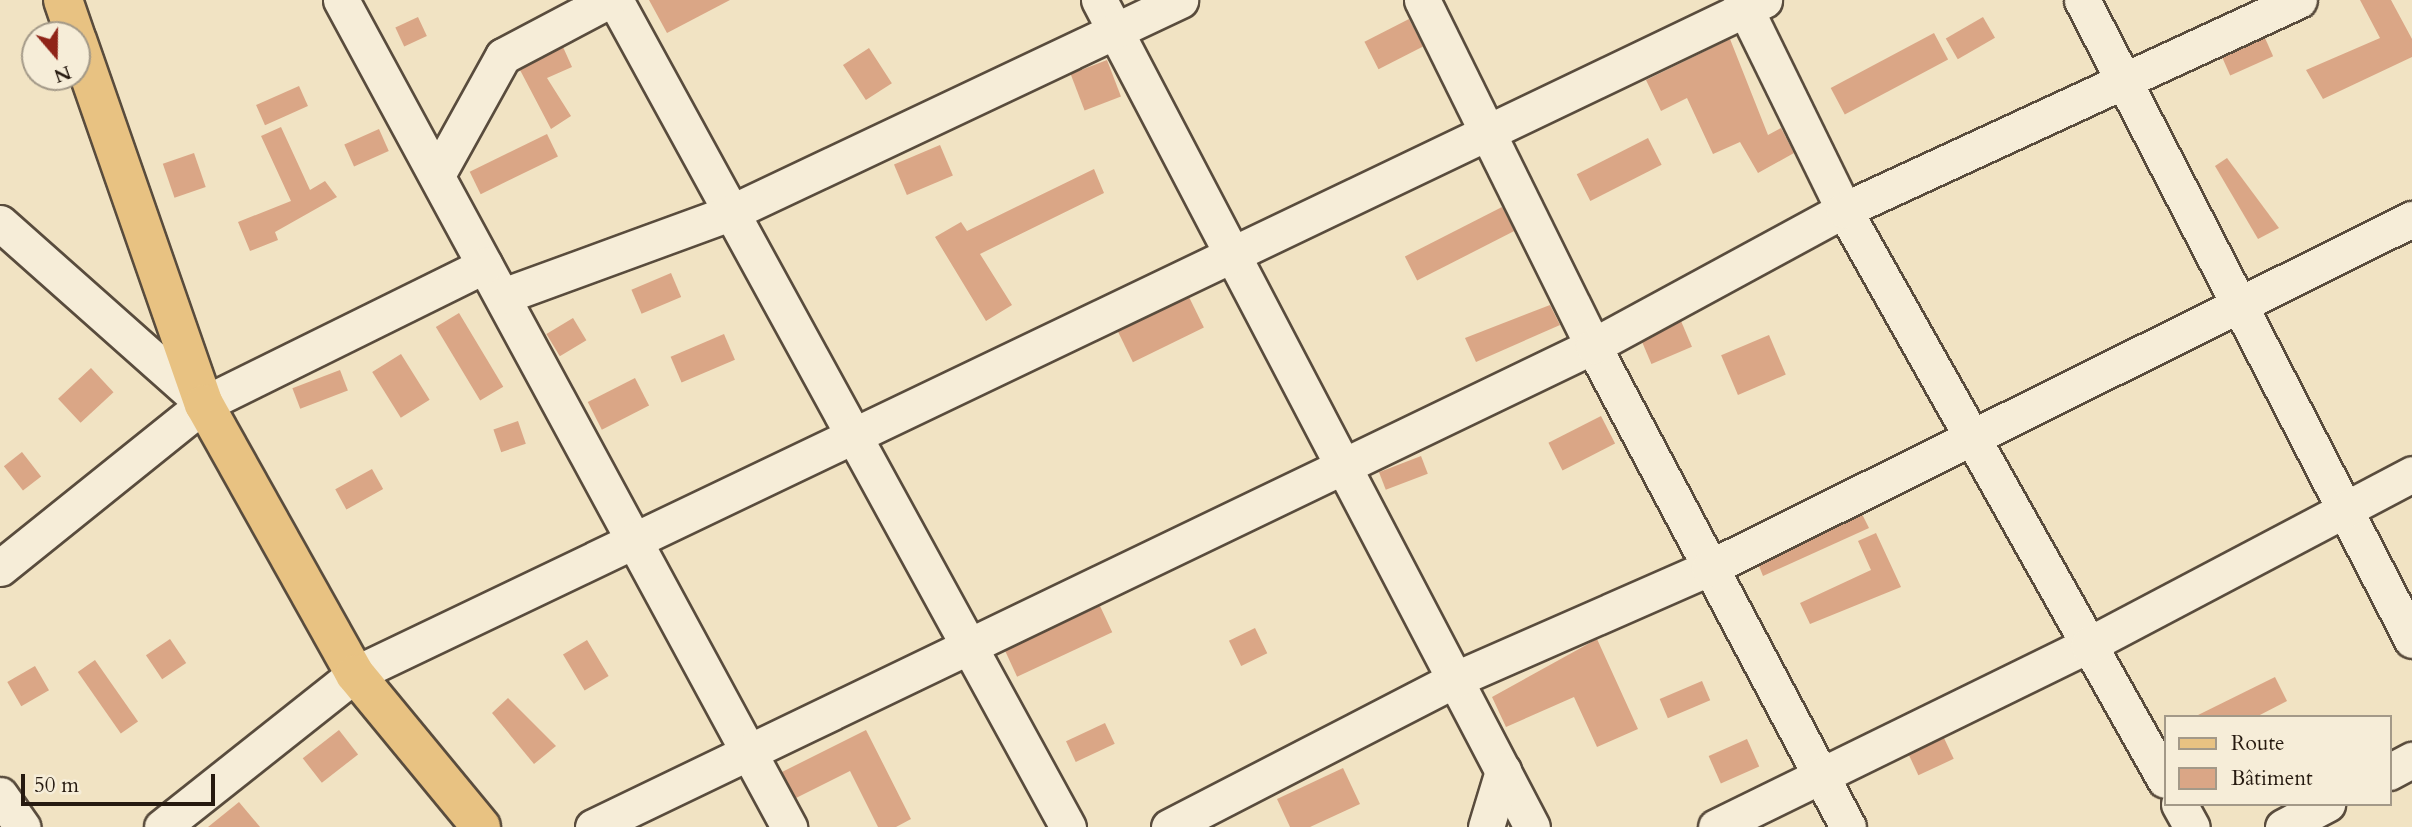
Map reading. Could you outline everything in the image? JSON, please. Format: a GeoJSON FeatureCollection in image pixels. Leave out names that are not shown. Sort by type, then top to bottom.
{"type":"FeatureCollection","features":[{"type":"Feature","properties":{"kind":"main road"},"geometry":{"type":"LineString","coordinates":[[63,0],[70,21]]}},
{"type":"Feature","properties":{"kind":"main road"},"geometry":{"type":"LineString","coordinates":[[91,80],[204,404],[355,674],[481,827]]}},
{"type":"Feature","properties":{"kind":"street"},"geometry":{"type":"LineString","coordinates":[[341,0],[789,827]]}},
{"type":"Feature","properties":{"kind":"street"},"geometry":{"type":"LineString","coordinates":[[437,175],[503,56],[609,0]]}},
{"type":"Feature","properties":{"kind":"street"},"geometry":{"type":"LineString","coordinates":[[615,0],[965,646],[1068,827]]}},
{"type":"Feature","properties":{"kind":"street"},"geometry":{"type":"LineString","coordinates":[[1099,0],[1226,254],[1456,679],[1532,827]]}},
{"type":"Feature","properties":{"kind":"street"},"geometry":{"type":"LineString","coordinates":[[503,296],[730,213],[1180,0]]}},
{"type":"Feature","properties":{"kind":"street"},"geometry":{"type":"LineString","coordinates":[[1422,0],[1593,346],[1848,827]]}},
{"type":"Feature","properties":{"kind":"street"},"geometry":{"type":"LineString","coordinates":[[2082,0],[2341,509],[2412,640]]}},
{"type":"Feature","properties":{"kind":"street"},"geometry":{"type":"LineString","coordinates":[[593,827],[746,749],[1593,346],[1844,210],[2299,0]]}},
{"type":"Feature","properties":{"kind":"street"},"geometry":{"type":"LineString","coordinates":[[162,827],[355,674],[633,542],[851,433],[1486,133],[1751,3],[1844,210],[1975,436],[2088,645],[2164,778]]}},
{"type":"Feature","properties":{"kind":"street"},"geometry":{"type":"LineString","coordinates":[[1169,827],[1456,679],[1709,568],[2412,219]]}},
{"type":"Feature","properties":{"kind":"street"},"geometry":{"type":"LineString","coordinates":[[0,223],[204,404]]}},
{"type":"Feature","properties":{"kind":"street"},"geometry":{"type":"LineString","coordinates":[[0,568],[138,450],[204,404],[485,265]]}},
{"type":"Feature","properties":{"kind":"street"},"geometry":{"type":"LineString","coordinates":[[1716,827],[2088,645],[2341,509],[2412,474]]}},
{"type":"Feature","properties":{"kind":"street"},"geometry":{"type":"LineString","coordinates":[[2391,771],[2412,760]]}},
{"type":"Feature","properties":{"kind":"street"},"geometry":{"type":"LineString","coordinates":[[1486,827],[1503,771]]}},
{"type":"Feature","properties":{"kind":"street"},"geometry":{"type":"LineString","coordinates":[[0,795],[22,827]]}},
{"type":"Feature","properties":{"kind":"street"},"geometry":{"type":"LineString","coordinates":[[2180,806],[2192,827]]}},
{"type":"Feature","properties":{"kind":"street"},"geometry":{"type":"LineString","coordinates":[[2283,827],[2323,806]]}},
{"type":"Feature","properties":{"kind":"building"},"geometry":{"type":"Polygon","coordinates":[[[649,0],[730,0],[667,33],[649,0]]]}},
{"type":"Feature","properties":{"kind":"building"},"geometry":{"type":"Polygon","coordinates":[[[2360,0],[2391,0],[2412,39],[2412,57],[2323,99],[2306,70],[2380,38],[2360,0]]]}},
{"type":"Feature","properties":{"kind":"building"},"geometry":{"type":"Polygon","coordinates":[[[418,17],[427,36],[404,47],[395,28],[418,17]]]}},
{"type":"Feature","properties":{"kind":"building"},"geometry":{"type":"Polygon","coordinates":[[[1983,17],[1995,38],[1958,59],[1946,38],[1983,17]]]}},
{"type":"Feature","properties":{"kind":"building"},"geometry":{"type":"Polygon","coordinates":[[[1409,19],[1423,47],[1379,69],[1364,42],[1409,19]]]}},
{"type":"Feature","properties":{"kind":"building"},"geometry":{"type":"Polygon","coordinates":[[[1934,33],[1948,59],[1845,114],[1831,88],[1934,33]]]}},
{"type":"Feature","properties":{"kind":"building"},"geometry":{"type":"Polygon","coordinates":[[[2265,38],[2273,56],[2230,75],[2222,57],[2265,38]]]}},
{"type":"Feature","properties":{"kind":"building"},"geometry":{"type":"Polygon","coordinates":[[[1730,39],[1768,135],[1781,128],[1794,153],[1758,173],[1740,142],[1713,154],[1687,98],[1661,111],[1646,80],[1730,39]]]}},
{"type":"Feature","properties":{"kind":"building"},"geometry":{"type":"Polygon","coordinates":[[[563,47],[572,67],[547,78],[571,116],[551,129],[520,70],[563,47]]]}},
{"type":"Feature","properties":{"kind":"building"},"geometry":{"type":"Polygon","coordinates":[[[869,48],[892,83],[866,100],[843,65],[869,48]]]}},
{"type":"Feature","properties":{"kind":"building"},"geometry":{"type":"Polygon","coordinates":[[[1107,60],[1121,96],[1085,110],[1071,74],[1107,60]]]}},
{"type":"Feature","properties":{"kind":"building"},"geometry":{"type":"Polygon","coordinates":[[[299,86],[308,106],[265,125],[256,105],[299,86]]]}},
{"type":"Feature","properties":{"kind":"building"},"geometry":{"type":"Polygon","coordinates":[[[281,127],[310,190],[325,181],[337,197],[275,232],[278,240],[250,251],[238,222],[291,201],[261,136],[281,127]]]}},
{"type":"Feature","properties":{"kind":"building"},"geometry":{"type":"Polygon","coordinates":[[[379,129],[389,151],[354,166],[344,144],[379,129]]]}},
{"type":"Feature","properties":{"kind":"building"},"geometry":{"type":"Polygon","coordinates":[[[547,134],[558,156],[481,194],[470,172],[547,134]]]}},
{"type":"Feature","properties":{"kind":"building"},"geometry":{"type":"Polygon","coordinates":[[[1648,138],[1662,165],[1590,201],[1577,174],[1648,138]]]}},
{"type":"Feature","properties":{"kind":"building"},"geometry":{"type":"Polygon","coordinates":[[[940,145],[953,175],[907,195],[894,165],[940,145]]]}},
{"type":"Feature","properties":{"kind":"building"},"geometry":{"type":"Polygon","coordinates":[[[194,153],[206,187],[175,198],[163,164],[194,153]]]}},
{"type":"Feature","properties":{"kind":"building"},"geometry":{"type":"Polygon","coordinates":[[[2227,158],[2279,228],[2258,239],[2215,166],[2227,158]]]}},
{"type":"Feature","properties":{"kind":"building"},"geometry":{"type":"Polygon","coordinates":[[[1094,169],[1104,193],[980,254],[1012,305],[986,321],[935,237],[961,222],[967,231],[1094,169]]]}},
{"type":"Feature","properties":{"kind":"building"},"geometry":{"type":"Polygon","coordinates":[[[1502,207],[1514,231],[1417,281],[1405,256],[1502,207]]]}},
{"type":"Feature","properties":{"kind":"building"},"geometry":{"type":"Polygon","coordinates":[[[671,273],[681,297],[642,314],[631,290],[671,273]]]}},
{"type":"Feature","properties":{"kind":"building"},"geometry":{"type":"Polygon","coordinates":[[[1189,297],[1204,328],[1133,362],[1118,332],[1189,297]]]}},
{"type":"Feature","properties":{"kind":"building"},"geometry":{"type":"Polygon","coordinates":[[[1550,305],[1560,325],[1476,362],[1465,338],[1550,305]]]}},
{"type":"Feature","properties":{"kind":"building"},"geometry":{"type":"Polygon","coordinates":[[[459,313],[503,387],[480,401],[436,327],[459,313]]]}},
{"type":"Feature","properties":{"kind":"building"},"geometry":{"type":"Polygon","coordinates":[[[573,318],[586,340],[560,356],[546,334],[573,318]]]}},
{"type":"Feature","properties":{"kind":"building"},"geometry":{"type":"Polygon","coordinates":[[[1681,321],[1692,347],[1651,364],[1640,338],[1681,321]]]}},
{"type":"Feature","properties":{"kind":"building"},"geometry":{"type":"Polygon","coordinates":[[[724,334],[735,360],[682,382],[671,357],[724,334]]]}},
{"type":"Feature","properties":{"kind":"building"},"geometry":{"type":"Polygon","coordinates":[[[1769,335],[1786,375],[1738,395],[1721,355],[1769,335]]]}},
{"type":"Feature","properties":{"kind":"building"},"geometry":{"type":"Polygon","coordinates":[[[401,354],[430,400],[401,418],[372,372],[401,354]]]}},
{"type":"Feature","properties":{"kind":"building"},"geometry":{"type":"Polygon","coordinates":[[[91,368],[114,392],[81,423],[58,399],[91,368]]]}},
{"type":"Feature","properties":{"kind":"building"},"geometry":{"type":"Polygon","coordinates":[[[340,370],[348,391],[300,409],[292,388],[340,370]]]}},
{"type":"Feature","properties":{"kind":"building"},"geometry":{"type":"Polygon","coordinates":[[[635,378],[649,406],[602,430],[588,402],[635,378]]]}},
{"type":"Feature","properties":{"kind":"building"},"geometry":{"type":"Polygon","coordinates":[[[1601,416],[1615,444],[1563,470],[1548,443],[1601,416]]]}},
{"type":"Feature","properties":{"kind":"building"},"geometry":{"type":"Polygon","coordinates":[[[518,421],[526,444],[501,452],[493,429],[518,421]]]}},
{"type":"Feature","properties":{"kind":"building"},"geometry":{"type":"Polygon","coordinates":[[[22,452],[41,476],[23,491],[4,466],[22,452]]]}},
{"type":"Feature","properties":{"kind":"building"},"geometry":{"type":"Polygon","coordinates":[[[1421,456],[1428,474],[1386,490],[1379,472],[1421,456]]]}},
{"type":"Feature","properties":{"kind":"building"},"geometry":{"type":"Polygon","coordinates":[[[372,469],[383,489],[346,509],[335,489],[372,469]]]}},
{"type":"Feature","properties":{"kind":"building"},"geometry":{"type":"Polygon","coordinates":[[[1862,514],[1869,528],[1763,576],[1759,566],[1862,514]]]}},
{"type":"Feature","properties":{"kind":"building"},"geometry":{"type":"Polygon","coordinates":[[[1876,533],[1901,587],[1810,624],[1800,603],[1871,570],[1858,541],[1876,533]]]}},
{"type":"Feature","properties":{"kind":"building"},"geometry":{"type":"Polygon","coordinates":[[[1100,606],[1112,632],[1017,677],[1005,650],[1100,606]]]}},
{"type":"Feature","properties":{"kind":"building"},"geometry":{"type":"Polygon","coordinates":[[[1255,628],[1267,653],[1241,666],[1229,641],[1255,628]]]}},
{"type":"Feature","properties":{"kind":"building"},"geometry":{"type":"Polygon","coordinates":[[[170,639],[186,663],[162,679],[146,655],[170,639]]]}},
{"type":"Feature","properties":{"kind":"building"},"geometry":{"type":"Polygon","coordinates":[[[1597,639],[1638,729],[1597,747],[1574,697],[1506,727],[1492,697],[1597,639]]]}},
{"type":"Feature","properties":{"kind":"building"},"geometry":{"type":"Polygon","coordinates":[[[587,640],[609,676],[585,690],[563,654],[587,640]]]}},
{"type":"Feature","properties":{"kind":"building"},"geometry":{"type":"Polygon","coordinates":[[[95,660],[138,721],[121,733],[78,672],[95,660]]]}},
{"type":"Feature","properties":{"kind":"building"},"geometry":{"type":"Polygon","coordinates":[[[35,666],[49,690],[21,706],[7,682],[35,666]]]}},
{"type":"Feature","properties":{"kind":"building"},"geometry":{"type":"Polygon","coordinates":[[[2275,677],[2287,701],[2260,715],[2198,715],[2275,677]]]}},
{"type":"Feature","properties":{"kind":"building"},"geometry":{"type":"Polygon","coordinates":[[[1702,681],[1710,700],[1668,718],[1660,699],[1702,681]]]}},
{"type":"Feature","properties":{"kind":"building"},"geometry":{"type":"Polygon","coordinates":[[[508,698],[556,746],[534,764],[492,713],[508,698]]]}},
{"type":"Feature","properties":{"kind":"building"},"geometry":{"type":"Polygon","coordinates":[[[1105,723],[1115,744],[1076,762],[1066,741],[1105,723]]]}},
{"type":"Feature","properties":{"kind":"building"},"geometry":{"type":"Polygon","coordinates":[[[339,730],[358,754],[322,783],[303,758],[339,730]]]}},
{"type":"Feature","properties":{"kind":"building"},"geometry":{"type":"Polygon","coordinates":[[[866,730],[911,819],[896,827],[878,827],[850,771],[796,798],[782,772],[866,730]]]}},
{"type":"Feature","properties":{"kind":"building"},"geometry":{"type":"Polygon","coordinates":[[[1944,738],[1954,759],[1918,775],[1909,754],[1944,738]]]}},
{"type":"Feature","properties":{"kind":"building"},"geometry":{"type":"Polygon","coordinates":[[[1747,739],[1759,766],[1721,783],[1709,756],[1747,739]]]}},
{"type":"Feature","properties":{"kind":"building"},"geometry":{"type":"Polygon","coordinates":[[[1343,768],[1360,804],[1310,827],[1290,827],[1277,799],[1343,768]]]}},
{"type":"Feature","properties":{"kind":"building"},"geometry":{"type":"Polygon","coordinates":[[[239,802],[260,827],[208,827],[239,802]]]}}]}
